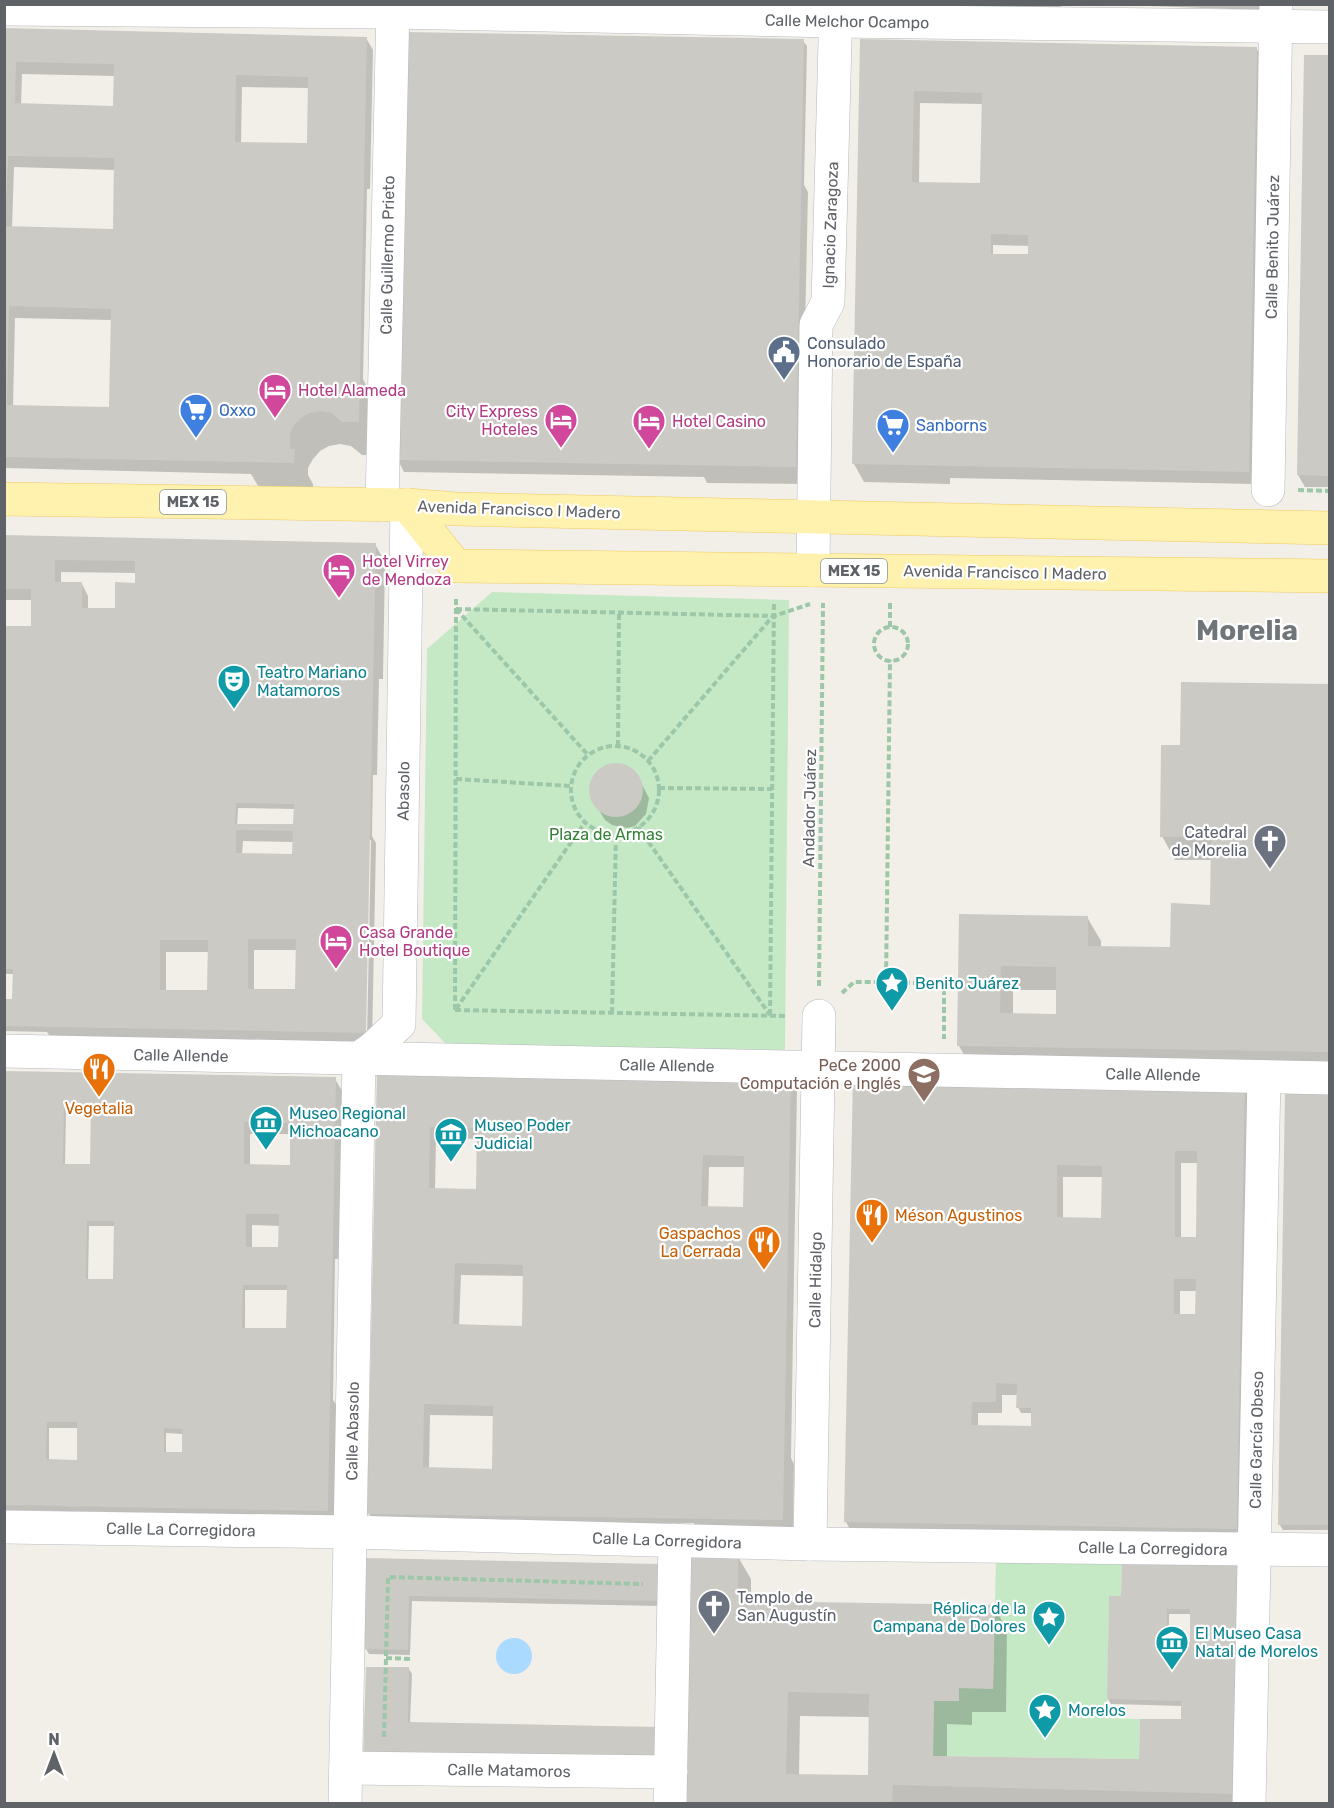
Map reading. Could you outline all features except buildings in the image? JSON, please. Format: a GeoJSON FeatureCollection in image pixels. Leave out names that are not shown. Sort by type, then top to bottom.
{"type":"FeatureCollection","features":[{"type":"Feature","properties":{"kind":"main road","name":"MEX 15"},"geometry":{"type":"LineString","coordinates":[[4,499],[395,505]]}},
{"type":"Feature","properties":{"kind":"main road","name":"Avenida Francisco I Madero"},"geometry":{"type":"LineString","coordinates":[[395,505],[456,509],[1329,528]]}},
{"type":"Feature","properties":{"kind":"main road","name":"Avenida Francisco I Madero"},"geometry":{"type":"LineString","coordinates":[[395,505],[456,566],[774,570],[818,585],[1329,576]]}},
{"type":"Feature","properties":{"kind":"street","name":"Calle Melchor Ocampo"},"geometry":{"type":"LineString","coordinates":[[4,9],[393,8],[1276,15],[1329,27]]}},
{"type":"Feature","properties":{"kind":"street","name":"Calle Guillermo Prieto"},"geometry":{"type":"LineString","coordinates":[[393,8],[395,505]]}},
{"type":"Feature","properties":{"kind":"street","name":"Ignacio Zaragoza"},"geometry":{"type":"LineString","coordinates":[[818,585],[814,516],[816,325],[828,302],[836,13]]}},
{"type":"Feature","properties":{"kind":"street","name":"Calle Benito Juárez"},"geometry":{"type":"LineString","coordinates":[[1276,15],[1283,490]]}},
{"type":"Feature","properties":{"kind":"street","name":"Abasolo"},"geometry":{"type":"LineString","coordinates":[[359,1058],[399,1024],[395,505]]}},
{"type":"Feature","properties":{"kind":"street","name":"Calle Hidalgo"},"geometry":{"type":"LineString","coordinates":[[810,1544],[819,1017]]}},
{"type":"Feature","properties":{"kind":"street","name":"Calle Allende"},"geometry":{"type":"LineString","coordinates":[[4,1051],[1329,1078]]}},
{"type":"Feature","properties":{"kind":"street","name":"Calle Abasolo"},"geometry":{"type":"LineString","coordinates":[[345,1803],[359,1058]]}},
{"type":"Feature","properties":{"kind":"street","name":"Calle García Obeso"},"geometry":{"type":"LineString","coordinates":[[1249,1803],[1264,1077]]}},
{"type":"Feature","properties":{"kind":"street","name":"Calle La Corregidora"},"geometry":{"type":"LineString","coordinates":[[4,1527],[350,1532],[810,1544],[1329,1550]]}},
{"type":"Feature","properties":{"kind":"street","name":"Calle Matamoros"},"geometry":{"type":"LineString","coordinates":[[346,1768],[670,1788],[675,1540]]}},
{"type":"Feature","properties":{"kind":"path"},"geometry":{"type":"LineString","coordinates":[[1283,490],[1329,491]]}},
{"type":"Feature","properties":{"kind":"path"},"geometry":{"type":"LineString","coordinates":[[455,1010],[456,566]]}},
{"type":"Feature","properties":{"kind":"path"},"geometry":{"type":"LineString","coordinates":[[770,1016],[774,570]]}},
{"type":"Feature","properties":{"kind":"path"},"geometry":{"type":"LineString","coordinates":[[648,761],[774,616],[818,585]]}},
{"type":"Feature","properties":{"kind":"path","name":"Andador Juárez"},"geometry":{"type":"LineString","coordinates":[[818,585],[819,1017]]}},
{"type":"Feature","properties":{"kind":"path"},"geometry":{"type":"LineString","coordinates":[[882,601],[900,601]]}},
{"type":"Feature","properties":{"kind":"path"},"geometry":{"type":"LineString","coordinates":[[890,601],[890,627]]}},
{"type":"Feature","properties":{"kind":"path"},"geometry":{"type":"LineString","coordinates":[[456,609],[774,616]]}},
{"type":"Feature","properties":{"kind":"path"},"geometry":{"type":"LineString","coordinates":[[456,609],[588,755]]}},
{"type":"Feature","properties":{"kind":"path"},"geometry":{"type":"LineString","coordinates":[[618,746],[619,613]]}},
{"type":"Feature","properties":{"kind":"path"},"geometry":{"type":"LineString","coordinates":[[890,627],[902,631],[908,641],[908,647],[902,657],[896,660],[886,660],[877,653],[874,644],[877,633],[890,627]]}},
{"type":"Feature","properties":{"kind":"path"},"geometry":{"type":"LineString","coordinates":[[886,982],[890,660]]}},
{"type":"Feature","properties":{"kind":"path"},"geometry":{"type":"LineString","coordinates":[[618,746],[639,753],[648,761],[656,773],[659,788],[654,810],[647,820],[638,827],[616,834],[604,832],[585,822],[577,812],[572,799],[571,786],[573,774],[588,755],[602,748],[618,746]]}},
{"type":"Feature","properties":{"kind":"path"},"geometry":{"type":"LineString","coordinates":[[456,779],[571,786]]}},
{"type":"Feature","properties":{"kind":"path"},"geometry":{"type":"LineString","coordinates":[[659,788],[772,789]]}},
{"type":"Feature","properties":{"kind":"path"},"geometry":{"type":"LineString","coordinates":[[455,1010],[585,822]]}},
{"type":"Feature","properties":{"kind":"path"},"geometry":{"type":"LineString","coordinates":[[638,827],[770,1016]]}},
{"type":"Feature","properties":{"kind":"path"},"geometry":{"type":"LineString","coordinates":[[612,1013],[616,834]]}},
{"type":"Feature","properties":{"kind":"path"},"geometry":{"type":"LineString","coordinates":[[455,1010],[819,1017],[854,982],[944,984],[944,1070]]}},
{"type":"Feature","properties":{"kind":"path"},"geometry":{"type":"LineString","coordinates":[[384,1738],[388,1577],[674,1585]]}},
{"type":"Feature","properties":{"kind":"green space","name":"Plaza de Armas"},"geometry":{"type":"Polygon","coordinates":[[[492,592],[789,600],[785,1050],[447,1045],[422,1019],[427,649],[492,592]]]}},
{"type":"Feature","properties":{"kind":"green space"},"geometry":{"type":"Polygon","coordinates":[[[996,1559],[1122,1561],[1121,1596],[1109,1597],[1107,1718],[1140,1719],[1139,1759],[933,1756],[934,1701],[959,1701],[959,1688],[993,1688],[996,1559]]]}},
{"type":"Feature","properties":{"kind":"water"},"geometry":{"type":"Polygon","coordinates":[[[514,1638],[527,1643],[532,1656],[527,1669],[514,1674],[501,1669],[496,1656],[501,1643],[514,1638]]]}},
{"type":"Feature","properties":{"kind":"place","name":"Consulado Honorario de España"},"geometry":{"type":"Point","coordinates":[784,381]}},
{"type":"Feature","properties":{"kind":"place","name":"Hotel Alameda"},"geometry":{"type":"Point","coordinates":[275,419]}},
{"type":"Feature","properties":{"kind":"place","name":"Oxxo"},"geometry":{"type":"Point","coordinates":[196,439]}},
{"type":"Feature","properties":{"kind":"place","name":"City Express Hoteles"},"geometry":{"type":"Point","coordinates":[561,449]}},
{"type":"Feature","properties":{"kind":"place","name":"Hotel Casino"},"geometry":{"type":"Point","coordinates":[649,450]}},
{"type":"Feature","properties":{"kind":"place","name":"Sanborns"},"geometry":{"type":"Point","coordinates":[893,454]}},
{"type":"Feature","properties":{"kind":"place","name":"Hotel Virrey de Mendoza"},"geometry":{"type":"Point","coordinates":[339,599]}},
{"type":"Feature","properties":{"kind":"place","name":"Teatro Mariano Matamoros"},"geometry":{"type":"Point","coordinates":[234,710]}},
{"type":"Feature","properties":{"kind":"place","name":"Catedral de Morelia"},"geometry":{"type":"Point","coordinates":[1270,870]}},
{"type":"Feature","properties":{"kind":"place","name":"Casa Grande Hotel Boutique"},"geometry":{"type":"Point","coordinates":[336,970]}},
{"type":"Feature","properties":{"kind":"place","name":"Benito Juárez"},"geometry":{"type":"Point","coordinates":[892,1012]}},
{"type":"Feature","properties":{"kind":"place","name":"Vegetalia"},"geometry":{"type":"Point","coordinates":[99,1098]}},
{"type":"Feature","properties":{"kind":"place","name":"PeCe 2000 Computación e Inglés"},"geometry":{"type":"Point","coordinates":[924,1103]}},
{"type":"Feature","properties":{"kind":"place","name":"Museo Regional Michoacano"},"geometry":{"type":"Point","coordinates":[266,1151]}},
{"type":"Feature","properties":{"kind":"place","name":"Museo Poder Judicial"},"geometry":{"type":"Point","coordinates":[451,1163]}},
{"type":"Feature","properties":{"kind":"place","name":"Méson Agustinos"},"geometry":{"type":"Point","coordinates":[872,1244]}},
{"type":"Feature","properties":{"kind":"place","name":"Gaspachos La Cerrada"},"geometry":{"type":"Point","coordinates":[764,1271]}},
{"type":"Feature","properties":{"kind":"place","name":"Templo de San Augustín"},"geometry":{"type":"Point","coordinates":[714,1635]}},
{"type":"Feature","properties":{"kind":"place","name":"Réplica de la Campana de Dolores"},"geometry":{"type":"Point","coordinates":[1049,1646]}},
{"type":"Feature","properties":{"kind":"place","name":"El Museo Casa Natal de Morelos"},"geometry":{"type":"Point","coordinates":[1172,1671]}},
{"type":"Feature","properties":{"kind":"place","name":"Morelos"},"geometry":{"type":"Point","coordinates":[1045,1739]}},
{"type":"Feature","properties":{"kind":"district","name":"Morelia"},"geometry":{"type":"Point","coordinates":[1247,630]}}]}
